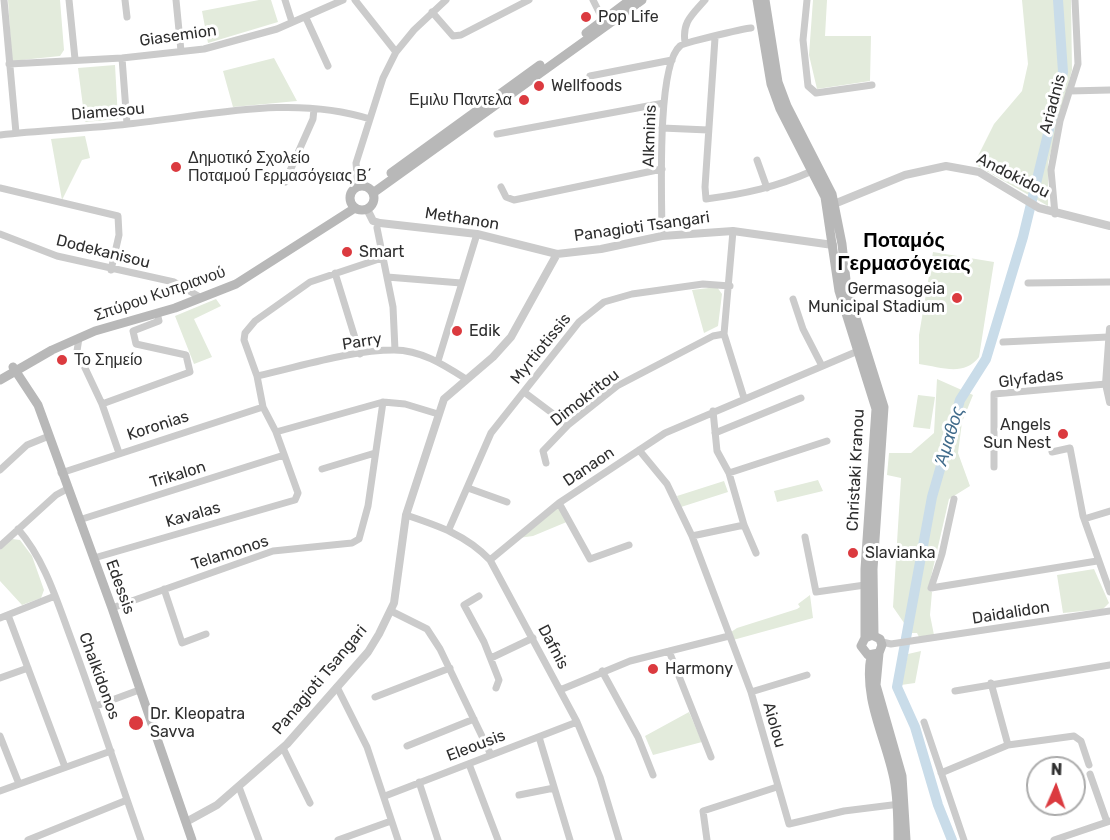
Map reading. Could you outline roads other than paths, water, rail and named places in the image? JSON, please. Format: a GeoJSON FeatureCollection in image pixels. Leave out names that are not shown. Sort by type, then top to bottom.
{"type":"FeatureCollection","features":[{"type":"Feature","properties":{"kind":"main road"},"geometry":{"type":"LineString","coordinates":[[371,190],[630,0]]}},
{"type":"Feature","properties":{"kind":"main road"},"geometry":{"type":"LineString","coordinates":[[371,190],[642,0]]}},
{"type":"Feature","properties":{"kind":"main road","name":"Christaki Kranou"},"geometry":{"type":"LineString","coordinates":[[757,0],[768,73],[774,96],[825,197],[847,289],[884,408],[873,569],[877,646],[869,674],[872,702],[901,803],[906,840]]}},
{"type":"Feature","properties":{"kind":"main road","name":"Christaki Kranou"},"geometry":{"type":"LineString","coordinates":[[765,0],[775,71],[782,94],[834,204],[839,291],[874,396],[877,419],[865,585],[877,646]]}},
{"type":"Feature","properties":{"kind":"main road"},"geometry":{"type":"LineString","coordinates":[[358,186],[371,190],[373,203],[367,209],[353,206],[350,194],[358,186]]}},
{"type":"Feature","properties":{"kind":"main road","name":"Σπύρου Κυπριανού"},"geometry":{"type":"LineString","coordinates":[[0,380],[50,346],[93,328],[198,296],[234,281],[353,206]]}},
{"type":"Feature","properties":{"kind":"main road","name":"Σπύρου Κυπριανού"},"geometry":{"type":"LineString","coordinates":[[0,375],[79,339],[236,284],[353,206]]}},
{"type":"Feature","properties":{"kind":"main road","name":"Edessis"},"geometry":{"type":"LineString","coordinates":[[14,369],[33,394],[49,436],[112,608],[186,822]]}},
{"type":"Feature","properties":{"kind":"main road","name":"Christaki Kranou"},"geometry":{"type":"LineString","coordinates":[[898,840],[901,803]]}},
{"type":"Feature","properties":{"kind":"main road"},"geometry":{"type":"LineString","coordinates":[[186,822],[192,840]]}},
{"type":"Feature","properties":{"kind":"street"},"geometry":{"type":"LineString","coordinates":[[4,0],[16,133]]}},
{"type":"Feature","properties":{"kind":"street"},"geometry":{"type":"LineString","coordinates":[[69,0],[75,59]]}},
{"type":"Feature","properties":{"kind":"street"},"geometry":{"type":"LineString","coordinates":[[125,0],[127,17]]}},
{"type":"Feature","properties":{"kind":"street"},"geometry":{"type":"LineString","coordinates":[[176,0],[181,51]]}},
{"type":"Feature","properties":{"kind":"street"},"geometry":{"type":"LineString","coordinates":[[285,0],[292,22]]}},
{"type":"Feature","properties":{"kind":"street","name":"Giasemion"},"geometry":{"type":"LineString","coordinates":[[9,64],[123,58],[204,49],[277,29],[343,0]]}},
{"type":"Feature","properties":{"kind":"street"},"geometry":{"type":"LineString","coordinates":[[355,0],[396,52]]}},
{"type":"Feature","properties":{"kind":"street"},"geometry":{"type":"LineString","coordinates":[[358,186],[356,163],[383,78],[396,52],[446,0]]}},
{"type":"Feature","properties":{"kind":"street"},"geometry":{"type":"LineString","coordinates":[[432,12],[453,36],[461,35],[529,0]]}},
{"type":"Feature","properties":{"kind":"street"},"geometry":{"type":"LineString","coordinates":[[593,0],[603,20]]}},
{"type":"Feature","properties":{"kind":"street"},"geometry":{"type":"LineString","coordinates":[[705,0],[685,22],[683,30],[685,42],[716,38],[751,28]]}},
{"type":"Feature","properties":{"kind":"street"},"geometry":{"type":"LineString","coordinates":[[807,0],[803,40],[808,86],[816,93],[872,85]]}},
{"type":"Feature","properties":{"kind":"street","name":"Ariadnis"},"geometry":{"type":"LineString","coordinates":[[1055,214],[1051,171],[1060,121],[1078,64],[1075,0]]}},
{"type":"Feature","properties":{"kind":"street"},"geometry":{"type":"LineString","coordinates":[[306,18],[328,66]]}},
{"type":"Feature","properties":{"kind":"street"},"geometry":{"type":"LineString","coordinates":[[716,38],[708,130],[706,199],[750,194],[812,171]]}},
{"type":"Feature","properties":{"kind":"street","name":"Alkminis"},"geometry":{"type":"LineString","coordinates":[[662,236],[664,103],[672,60],[679,46],[685,42]]}},
{"type":"Feature","properties":{"kind":"street"},"geometry":{"type":"LineString","coordinates":[[123,58],[127,124]]}},
{"type":"Feature","properties":{"kind":"street"},"geometry":{"type":"LineString","coordinates":[[590,76],[672,60]]}},
{"type":"Feature","properties":{"kind":"street"},"geometry":{"type":"LineString","coordinates":[[1069,91],[1110,90]]}},
{"type":"Feature","properties":{"kind":"street"},"geometry":{"type":"LineString","coordinates":[[497,134],[664,103]]}},
{"type":"Feature","properties":{"kind":"street","name":"Diamesou"},"geometry":{"type":"LineString","coordinates":[[0,135],[127,124],[286,106],[370,119]]}},
{"type":"Feature","properties":{"kind":"street"},"geometry":{"type":"LineString","coordinates":[[285,182],[313,119],[314,109]]}},
{"type":"Feature","properties":{"kind":"street"},"geometry":{"type":"LineString","coordinates":[[662,128],[708,130]]}},
{"type":"Feature","properties":{"kind":"street"},"geometry":{"type":"LineString","coordinates":[[757,160],[767,188]]}},
{"type":"Feature","properties":{"kind":"street","name":"Andokidou"},"geometry":{"type":"LineString","coordinates":[[834,204],[896,178],[946,166],[979,172],[1018,198],[1055,214],[1110,226]]}},
{"type":"Feature","properties":{"kind":"street"},"geometry":{"type":"LineString","coordinates":[[501,187],[506,197],[514,200],[662,169]]}},
{"type":"Feature","properties":{"kind":"street"},"geometry":{"type":"LineString","coordinates":[[0,188],[118,216],[119,235],[111,270]]}},
{"type":"Feature","properties":{"kind":"street","name":"Methanon"},"geometry":{"type":"LineString","coordinates":[[367,209],[374,221],[380,223],[477,234],[557,254]]}},
{"type":"Feature","properties":{"kind":"street"},"geometry":{"type":"LineString","coordinates":[[377,228],[393,307],[395,350]]}},
{"type":"Feature","properties":{"kind":"street"},"geometry":{"type":"LineString","coordinates":[[733,231],[724,334],[744,398]]}},
{"type":"Feature","properties":{"kind":"street","name":"Panagioti Tsangari"},"geometry":{"type":"LineString","coordinates":[[186,822],[217,805],[283,748],[368,652],[391,611],[406,515],[438,414],[450,392],[493,357],[511,337],[557,254],[601,249],[662,236],[733,231],[838,244]]}},
{"type":"Feature","properties":{"kind":"street","name":"Dodekanisou"},"geometry":{"type":"LineString","coordinates":[[0,234],[57,256],[111,270],[174,282],[198,296]]}},
{"type":"Feature","properties":{"kind":"street"},"geometry":{"type":"LineString","coordinates":[[438,361],[477,234]]}},
{"type":"Feature","properties":{"kind":"street"},"geometry":{"type":"LineString","coordinates":[[284,455],[276,432],[263,407],[257,376],[244,340],[247,329],[310,282],[382,258]]}},
{"type":"Feature","properties":{"kind":"street"},"geometry":{"type":"LineString","coordinates":[[336,273],[360,354]]}},
{"type":"Feature","properties":{"kind":"street"},"geometry":{"type":"LineString","coordinates":[[387,277],[461,283]]}},
{"type":"Feature","properties":{"kind":"street"},"geometry":{"type":"LineString","coordinates":[[1028,283],[1110,282]]}},
{"type":"Feature","properties":{"kind":"street","name":"Myrtiotissis"},"geometry":{"type":"LineString","coordinates":[[449,529],[491,433],[579,322],[604,302],[632,294],[703,284],[730,286]]}},
{"type":"Feature","properties":{"kind":"street"},"geometry":{"type":"LineString","coordinates":[[793,299],[803,329],[822,366]]}},
{"type":"Feature","properties":{"kind":"street"},"geometry":{"type":"LineString","coordinates":[[102,404],[190,372],[186,355],[136,344],[133,331],[159,321],[157,313]]}},
{"type":"Feature","properties":{"kind":"street"},"geometry":{"type":"LineString","coordinates":[[1003,342],[1109,333],[1106,384],[1110,402]]}},
{"type":"Feature","properties":{"kind":"street","name":"Dimokritou"},"geometry":{"type":"LineString","coordinates":[[546,463],[543,451],[568,425],[617,386],[713,336],[724,334]]}},
{"type":"Feature","properties":{"kind":"street"},"geometry":{"type":"LineString","coordinates":[[76,351],[79,339]]}},
{"type":"Feature","properties":{"kind":"street"},"geometry":{"type":"LineString","coordinates":[[64,345],[76,351],[102,404],[119,453]]}},
{"type":"Feature","properties":{"kind":"street","name":"Parry"},"geometry":{"type":"LineString","coordinates":[[257,376],[360,354],[395,350],[438,361],[466,380]]}},
{"type":"Feature","properties":{"kind":"street","name":"Danaon"},"geometry":{"type":"LineString","coordinates":[[490,560],[559,503],[665,433],[858,351]]}},
{"type":"Feature","properties":{"kind":"street","name":"Glyfadas"},"geometry":{"type":"LineString","coordinates":[[994,467],[994,394],[1106,384]]}},
{"type":"Feature","properties":{"kind":"street"},"geometry":{"type":"LineString","coordinates":[[524,392],[568,425]]}},
{"type":"Feature","properties":{"kind":"street"},"geometry":{"type":"LineString","coordinates":[[715,434],[801,398]]}},
{"type":"Feature","properties":{"kind":"street"},"geometry":{"type":"LineString","coordinates":[[276,432],[383,402],[405,404],[438,414]]}},
{"type":"Feature","properties":{"kind":"street"},"geometry":{"type":"LineString","coordinates":[[322,469],[375,453],[383,402]]}},
{"type":"Feature","properties":{"kind":"street","name":"Koronias"},"geometry":{"type":"LineString","coordinates":[[61,473],[263,407]]}},
{"type":"Feature","properties":{"kind":"street"},"geometry":{"type":"LineString","coordinates":[[713,411],[717,451],[729,473],[744,525],[756,553]]}},
{"type":"Feature","properties":{"kind":"street"},"geometry":{"type":"LineString","coordinates":[[0,470],[27,445],[49,436]]}},
{"type":"Feature","properties":{"kind":"street"},"geometry":{"type":"LineString","coordinates":[[729,473],[827,441]]}},
{"type":"Feature","properties":{"kind":"street"},"geometry":{"type":"LineString","coordinates":[[1052,452],[1070,448],[1084,519],[1097,561],[1110,592]]}},
{"type":"Feature","properties":{"kind":"street","name":"Aiolou"},"geometry":{"type":"LineString","coordinates":[[639,450],[667,484],[692,536],[751,692],[789,824],[844,811],[901,803]]}},
{"type":"Feature","properties":{"kind":"street","name":"Telamonos"},"geometry":{"type":"LineString","coordinates":[[112,608],[273,551],[352,543],[358,539],[368,506],[375,453]]}},
{"type":"Feature","properties":{"kind":"street","name":"Kavalas"},"geometry":{"type":"LineString","coordinates":[[94,558],[295,500],[298,495],[284,455]]}},
{"type":"Feature","properties":{"kind":"street","name":"Trikalon"},"geometry":{"type":"LineString","coordinates":[[79,520],[284,455]]}},
{"type":"Feature","properties":{"kind":"street"},"geometry":{"type":"LineString","coordinates":[[468,488],[507,502]]}},
{"type":"Feature","properties":{"kind":"street"},"geometry":{"type":"LineString","coordinates":[[0,546],[56,495],[67,489]]}},
{"type":"Feature","properties":{"kind":"street"},"geometry":{"type":"LineString","coordinates":[[954,499],[942,554],[931,588],[1097,561]]}},
{"type":"Feature","properties":{"kind":"street"},"geometry":{"type":"LineString","coordinates":[[559,503],[590,559],[629,545]]}},
{"type":"Feature","properties":{"kind":"street"},"geometry":{"type":"LineString","coordinates":[[1084,519],[1110,511]]}},
{"type":"Feature","properties":{"kind":"street","name":"Dafnis"},"geometry":{"type":"LineString","coordinates":[[406,515],[449,529],[474,543],[490,560],[577,722],[600,777],[619,840]]}},
{"type":"Feature","properties":{"kind":"street"},"geometry":{"type":"LineString","coordinates":[[692,536],[744,525]]}},
{"type":"Feature","properties":{"kind":"street","name":"Chalkidonos"},"geometry":{"type":"LineString","coordinates":[[18,529],[38,556],[55,596],[96,706],[141,840]]}},
{"type":"Feature","properties":{"kind":"street"},"geometry":{"type":"LineString","coordinates":[[805,537],[816,592],[865,585]]}},
{"type":"Feature","properties":{"kind":"street"},"geometry":{"type":"LineString","coordinates":[[164,590],[182,643],[206,634]]}},
{"type":"Feature","properties":{"kind":"street"},"geometry":{"type":"LineString","coordinates":[[0,618],[55,596]]}},
{"type":"Feature","properties":{"kind":"street"},"geometry":{"type":"LineString","coordinates":[[478,596],[464,605],[491,658],[499,680],[495,688]]}},
{"type":"Feature","properties":{"kind":"street"},"geometry":{"type":"LineString","coordinates":[[391,611],[427,629],[450,668],[491,755]]}},
{"type":"Feature","properties":{"kind":"street","name":"Daidalidon"},"geometry":{"type":"LineString","coordinates":[[877,646],[1110,611]]}},
{"type":"Feature","properties":{"kind":"street"},"geometry":{"type":"LineString","coordinates":[[8,615],[65,767]]}},
{"type":"Feature","properties":{"kind":"street"},"geometry":{"type":"LineString","coordinates":[[560,690],[602,671],[729,636]]}},
{"type":"Feature","properties":{"kind":"street"},"geometry":{"type":"LineString","coordinates":[[491,658],[533,638]]}},
{"type":"Feature","properties":{"kind":"street"},"geometry":{"type":"LineString","coordinates":[[669,651],[711,757]]}},
{"type":"Feature","properties":{"kind":"street"},"geometry":{"type":"LineString","coordinates":[[955,690],[1110,665]]}},
{"type":"Feature","properties":{"kind":"street"},"geometry":{"type":"LineString","coordinates":[[0,678],[28,668]]}},
{"type":"Feature","properties":{"kind":"street"},"geometry":{"type":"LineString","coordinates":[[375,697],[450,668]]}},
{"type":"Feature","properties":{"kind":"street"},"geometry":{"type":"LineString","coordinates":[[602,671],[638,737],[653,775]]}},
{"type":"Feature","properties":{"kind":"street"},"geometry":{"type":"LineString","coordinates":[[751,692],[807,675]]}},
{"type":"Feature","properties":{"kind":"street"},"geometry":{"type":"LineString","coordinates":[[990,684],[1008,745]]}},
{"type":"Feature","properties":{"kind":"street"},"geometry":{"type":"LineString","coordinates":[[337,687],[367,747],[398,840]]}},
{"type":"Feature","properties":{"kind":"street"},"geometry":{"type":"LineString","coordinates":[[96,706],[139,690]]}},
{"type":"Feature","properties":{"kind":"street"},"geometry":{"type":"LineString","coordinates":[[407,746],[474,719]]}},
{"type":"Feature","properties":{"kind":"street","name":"Eleousis"},"geometry":{"type":"LineString","coordinates":[[385,796],[577,722]]}},
{"type":"Feature","properties":{"kind":"street"},"geometry":{"type":"LineString","coordinates":[[924,722],[964,840]]}},
{"type":"Feature","properties":{"kind":"street"},"geometry":{"type":"LineString","coordinates":[[941,773],[1008,745],[1074,736],[1081,741],[1089,765]]}},
{"type":"Feature","properties":{"kind":"street"},"geometry":{"type":"LineString","coordinates":[[539,737],[570,840]]}},
{"type":"Feature","properties":{"kind":"street"},"geometry":{"type":"LineString","coordinates":[[0,738],[19,784]]}},
{"type":"Feature","properties":{"kind":"street"},"geometry":{"type":"LineString","coordinates":[[283,748],[310,803]]}},
{"type":"Feature","properties":{"kind":"street"},"geometry":{"type":"LineString","coordinates":[[0,791],[111,751]]}},
{"type":"Feature","properties":{"kind":"street"},"geometry":{"type":"LineString","coordinates":[[469,764],[498,840]]}},
{"type":"Feature","properties":{"kind":"street"},"geometry":{"type":"LineString","coordinates":[[1054,840],[1108,821],[1090,774]]}},
{"type":"Feature","properties":{"kind":"street"},"geometry":{"type":"LineString","coordinates":[[419,782],[438,840]]}},
{"type":"Feature","properties":{"kind":"street"},"geometry":{"type":"LineString","coordinates":[[239,787],[259,840]]}},
{"type":"Feature","properties":{"kind":"street"},"geometry":{"type":"LineString","coordinates":[[707,840],[703,811],[777,787]]}},
{"type":"Feature","properties":{"kind":"street"},"geometry":{"type":"LineString","coordinates":[[519,795],[554,788]]}},
{"type":"Feature","properties":{"kind":"street"},"geometry":{"type":"LineString","coordinates":[[28,840],[127,800]]}},
{"type":"Feature","properties":{"kind":"street"},"geometry":{"type":"LineString","coordinates":[[338,840],[391,821]]}},
{"type":"Feature","properties":{"kind":"waterway","name":"Άμαθος"},"geometry":{"type":"LineString","coordinates":[[952,840],[938,805],[915,727],[897,687],[932,497],[960,400],[986,359],[1023,237],[1063,72],[1058,0]]}},
{"type":"Feature","properties":{"kind":"place","name":"Pop Life"},"geometry":{"type":"Point","coordinates":[586,17]}},
{"type":"Feature","properties":{"kind":"place","name":"Wellfoods"},"geometry":{"type":"Point","coordinates":[539,86]}},
{"type":"Feature","properties":{"kind":"place","name":"Εμιλυ Παντελα"},"geometry":{"type":"Point","coordinates":[524,100]}},
{"type":"Feature","properties":{"kind":"place","name":"Δημοτικό Σχολείο Ποταμού Γερμασόγειας Β΄"},"geometry":{"type":"Point","coordinates":[176,167]}},
{"type":"Feature","properties":{"kind":"place","name":"Smart"},"geometry":{"type":"Point","coordinates":[347,252]}},
{"type":"Feature","properties":{"kind":"place","name":"Germasogeia Municipal Stadium"},"geometry":{"type":"Point","coordinates":[957,298]}},
{"type":"Feature","properties":{"kind":"place","name":"Edik"},"geometry":{"type":"Point","coordinates":[457,331]}},
{"type":"Feature","properties":{"kind":"place","name":"Το Σημείο"},"geometry":{"type":"Point","coordinates":[62,360]}},
{"type":"Feature","properties":{"kind":"place","name":"Angels Sun Nest"},"geometry":{"type":"Point","coordinates":[1063,434]}},
{"type":"Feature","properties":{"kind":"place","name":"Slavianka"},"geometry":{"type":"Point","coordinates":[853,553]}},
{"type":"Feature","properties":{"kind":"place","name":"Harmony"},"geometry":{"type":"Point","coordinates":[653,669]}},
{"type":"Feature","properties":{"kind":"place","name":"Dr. Kleopatra Savva"},"geometry":{"type":"Point","coordinates":[136,723]}},
{"type":"Feature","properties":{"kind":"district","name":"Ποταμός Γερμασόγειας"},"geometry":{"type":"Point","coordinates":[904,252]}}]}
